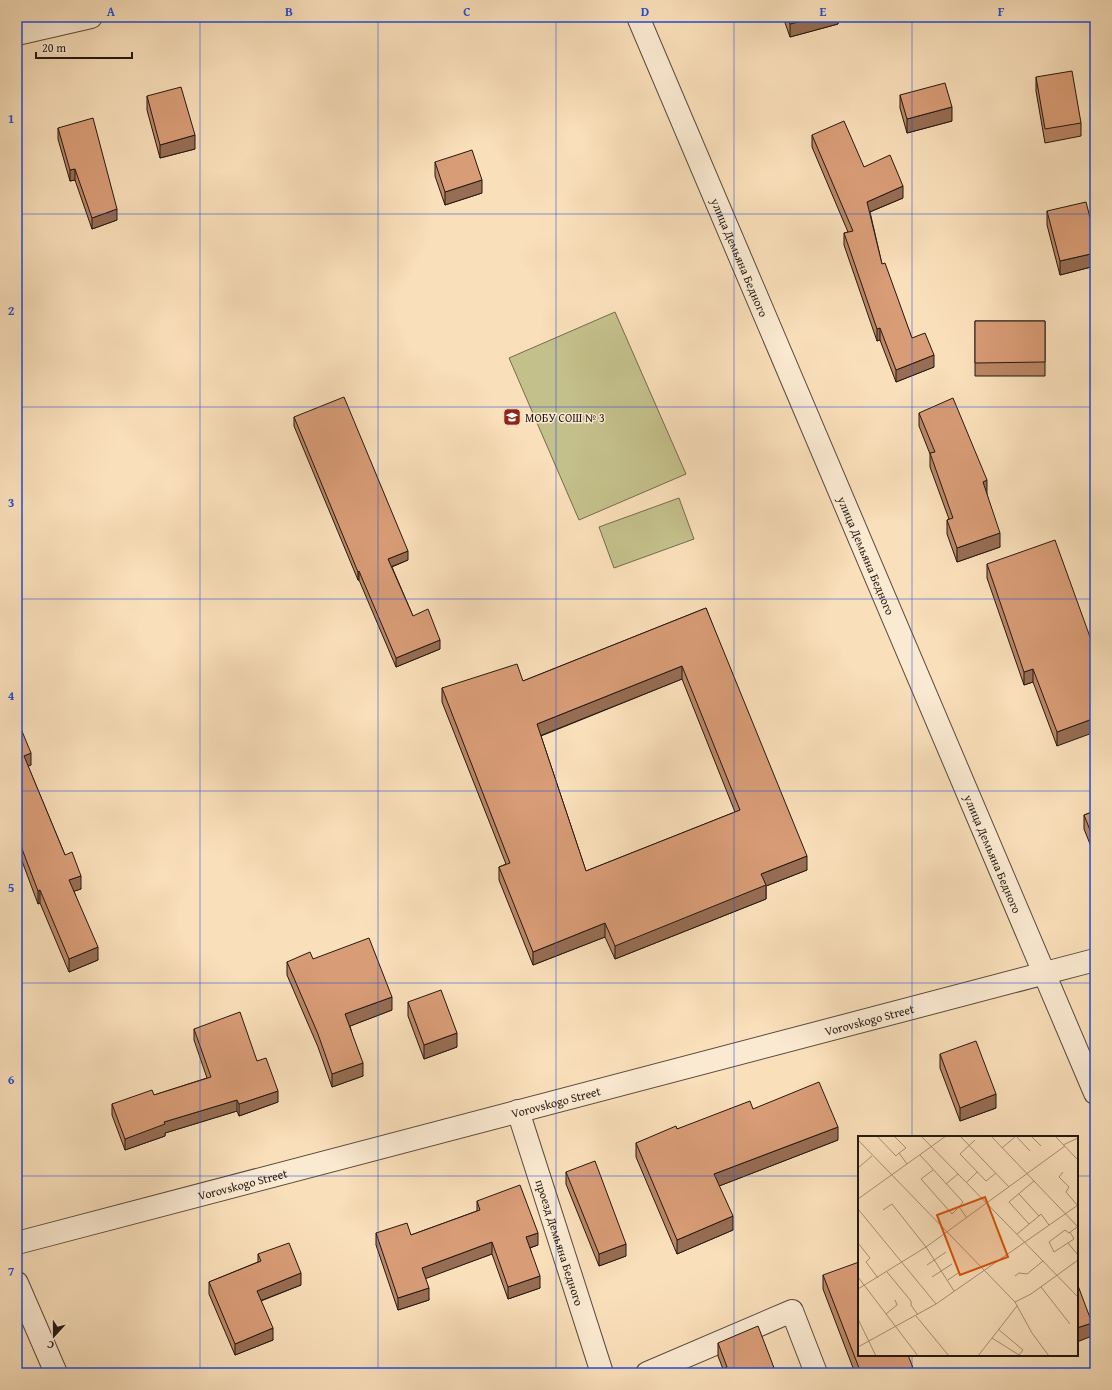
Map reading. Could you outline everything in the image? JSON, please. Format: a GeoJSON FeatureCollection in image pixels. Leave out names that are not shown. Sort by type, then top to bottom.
{"type":"FeatureCollection","features":[{"type":"Feature","properties":{"kind":"street"},"geometry":{"type":"LineString","coordinates":[[17,34],[91,17]]}},
{"type":"Feature","properties":{"kind":"street","name":"улица Демьяна Бедного"},"geometry":{"type":"LineString","coordinates":[[638,17],[1095,1093]]}},
{"type":"Feature","properties":{"kind":"street","name":"Vorovskogo Street"},"geometry":{"type":"LineString","coordinates":[[17,1243],[1095,960]]}},
{"type":"Feature","properties":{"kind":"street","name":"проезд Демьяна Бедного"},"geometry":{"type":"LineString","coordinates":[[518,1111],[602,1373]]}},
{"type":"Feature","properties":{"kind":"street"},"geometry":{"type":"LineString","coordinates":[[17,1283],[56,1373]]}},
{"type":"Feature","properties":{"kind":"street"},"geometry":{"type":"LineString","coordinates":[[647,1373],[792,1311],[816,1373]]}},
{"type":"Feature","properties":{"kind":"shaded area"},"geometry":{"type":"Polygon","coordinates":[[[615,312],[686,474],[579,520],[509,358],[615,312]]]}},
{"type":"Feature","properties":{"kind":"shaded area"},"geometry":{"type":"Polygon","coordinates":[[[679,498],[694,539],[614,568],[599,527],[679,498]]]}},
{"type":"Feature","properties":{"kind":"building"},"geometry":{"type":"Polygon","coordinates":[[[787,17],[817,17],[790,24],[787,17]]]}},
{"type":"Feature","properties":{"kind":"building"},"geometry":{"type":"Polygon","coordinates":[[[1072,71],[1081,123],[1045,129],[1036,77],[1072,71]]]}},
{"type":"Feature","properties":{"kind":"building"},"geometry":{"type":"Polygon","coordinates":[[[945,83],[952,107],[907,119],[900,95],[945,83]]]}},
{"type":"Feature","properties":{"kind":"building"},"geometry":{"type":"Polygon","coordinates":[[[181,87],[195,135],[160,145],[147,96],[181,87]]]}},
{"type":"Feature","properties":{"kind":"building"},"geometry":{"type":"Polygon","coordinates":[[[93,118],[117,209],[92,218],[75,169],[70,170],[58,128],[93,118]]]}},
{"type":"Feature","properties":{"kind":"building"},"geometry":{"type":"Polygon","coordinates":[[[844,121],[864,167],[890,155],[903,186],[867,202],[882,264],[885,263],[912,338],[925,333],[934,355],[896,370],[880,328],[877,329],[844,233],[853,231],[812,135],[844,121]]]}},
{"type":"Feature","properties":{"kind":"building"},"geometry":{"type":"Polygon","coordinates":[[[472,150],[482,180],[445,192],[435,162],[472,150]]]}},
{"type":"Feature","properties":{"kind":"building"},"geometry":{"type":"Polygon","coordinates":[[[1086,202],[1095,237],[1095,253],[1060,261],[1047,211],[1086,202]]]}},
{"type":"Feature","properties":{"kind":"building"},"geometry":{"type":"Polygon","coordinates":[[[975,321],[1045,321],[1045,362],[975,363],[975,321]]]}},
{"type":"Feature","properties":{"kind":"building"},"geometry":{"type":"Polygon","coordinates":[[[344,397],[408,551],[388,559],[413,616],[428,609],[440,640],[396,658],[359,571],[358,572],[294,417],[344,397]]]}},
{"type":"Feature","properties":{"kind":"building"},"geometry":{"type":"Polygon","coordinates":[[[953,398],[987,480],[983,482],[1000,533],[957,548],[947,520],[953,518],[930,453],[935,452],[919,413],[953,398]]]}},
{"type":"Feature","properties":{"kind":"building"},"geometry":{"type":"Polygon","coordinates":[[[1055,540],[1094,648],[1091,649],[1095,661],[1095,718],[1057,732],[1033,669],[1024,672],[987,564],[1055,540]]]}},
{"type":"Feature","properties":{"kind":"building"},"geometry":{"type":"Polygon","coordinates":[[[706,608],[807,856],[761,874],[766,885],[615,946],[605,923],[533,952],[499,867],[510,863],[442,688],[517,664],[523,681],[706,608]],[[682,666],[537,724],[586,871],[740,810],[682,666]]]}},
{"type":"Feature","properties":{"kind":"building"},"geometry":{"type":"Polygon","coordinates":[[[17,719],[31,753],[24,756],[65,855],[72,852],[81,876],[69,880],[98,947],[69,959],[40,890],[38,891],[19,841],[17,842],[17,719]]]}},
{"type":"Feature","properties":{"kind":"building"},"geometry":{"type":"Polygon","coordinates":[[[1095,811],[1095,840],[1094,840],[1084,815],[1095,811]]]}},
{"type":"Feature","properties":{"kind":"building"},"geometry":{"type":"Polygon","coordinates":[[[369,938],[392,997],[345,1014],[363,1063],[332,1074],[318,1034],[287,962],[310,952],[313,959],[369,938]]]}},
{"type":"Feature","properties":{"kind":"building"},"geometry":{"type":"Polygon","coordinates":[[[441,990],[457,1033],[424,1045],[408,1002],[441,990]]]}},
{"type":"Feature","properties":{"kind":"building"},"geometry":{"type":"Polygon","coordinates":[[[240,1012],[257,1061],[266,1058],[278,1091],[239,1104],[237,1100],[164,1122],[165,1124],[125,1139],[112,1104],[152,1090],[154,1095],[211,1077],[194,1029],[240,1012]]]}},
{"type":"Feature","properties":{"kind":"building"},"geometry":{"type":"Polygon","coordinates":[[[976,1041],[996,1094],[960,1108],[940,1054],[976,1041]]]}},
{"type":"Feature","properties":{"kind":"building"},"geometry":{"type":"Polygon","coordinates":[[[819,1082],[838,1127],[714,1174],[733,1216],[677,1240],[636,1143],[676,1126],[677,1129],[750,1101],[753,1109],[819,1082]]]}},
{"type":"Feature","properties":{"kind":"building"},"geometry":{"type":"Polygon","coordinates":[[[595,1161],[626,1244],[599,1254],[566,1172],[595,1161]]]}},
{"type":"Feature","properties":{"kind":"building"},"geometry":{"type":"Polygon","coordinates":[[[520,1185],[538,1233],[526,1237],[540,1276],[508,1287],[492,1242],[422,1268],[429,1288],[398,1298],[376,1233],[407,1223],[411,1235],[480,1210],[477,1201],[520,1185]]]}},
{"type":"Feature","properties":{"kind":"building"},"geometry":{"type":"Polygon","coordinates":[[[289,1243],[301,1273],[257,1291],[273,1328],[235,1344],[209,1282],[261,1261],[258,1254],[289,1243]]]}},
{"type":"Feature","properties":{"kind":"building"},"geometry":{"type":"Polygon","coordinates":[[[858,1262],[858,1356],[908,1356],[915,1373],[861,1373],[823,1275],[858,1262]]]}},
{"type":"Feature","properties":{"kind":"building"},"geometry":{"type":"Polygon","coordinates":[[[1078,1286],[1092,1323],[1078,1328],[1078,1286]]]}},
{"type":"Feature","properties":{"kind":"building"},"geometry":{"type":"Polygon","coordinates":[[[758,1326],[776,1373],[714,1373],[727,1367],[718,1343],[758,1326]]]}},
{"type":"Feature","properties":{"kind":"place","name":"МОБУ СОШ № 3"},"geometry":{"type":"Point","coordinates":[512,417]}}]}
